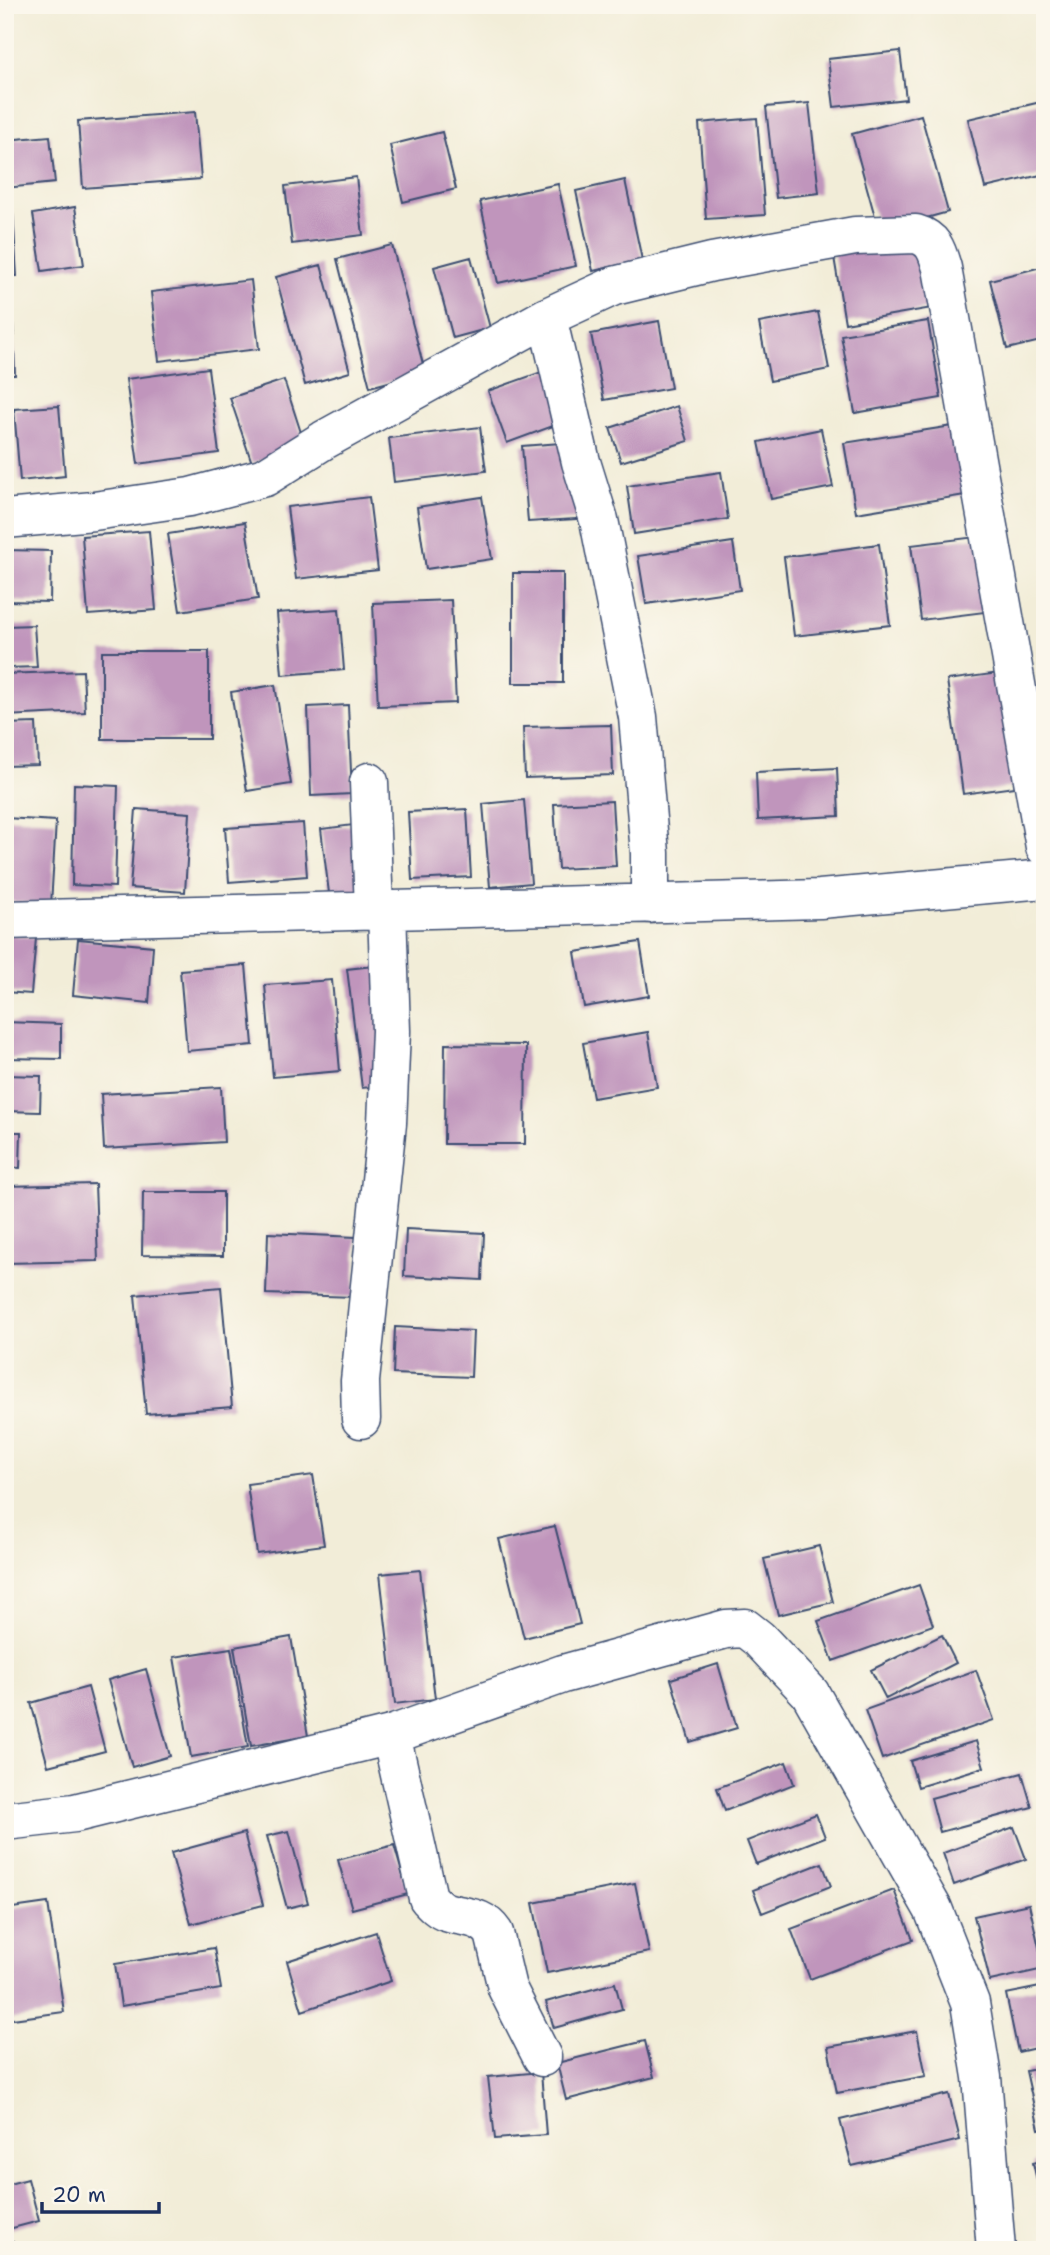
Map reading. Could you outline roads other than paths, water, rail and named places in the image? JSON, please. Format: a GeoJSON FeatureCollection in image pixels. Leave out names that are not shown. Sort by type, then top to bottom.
{"type":"FeatureCollection","features":[{"type":"Feature","properties":{"kind":"street"},"geometry":{"type":"LineString","coordinates":[[5,519],[94,511],[190,497],[265,477],[324,440],[547,317],[614,286],[712,262],[855,236],[916,234],[931,240],[942,268],[1045,848]]}},
{"type":"Feature","properties":{"kind":"street"},"geometry":{"type":"LineString","coordinates":[[547,317],[581,462],[599,520],[638,717],[650,853],[650,904]]}},
{"type":"Feature","properties":{"kind":"street"},"geometry":{"type":"LineString","coordinates":[[361,1419],[360,1381],[387,1123],[391,1031],[369,782]]}},
{"type":"Feature","properties":{"kind":"street"},"geometry":{"type":"LineString","coordinates":[[5,920],[820,899],[1045,879]]}},
{"type":"Feature","properties":{"kind":"street"},"geometry":{"type":"LineString","coordinates":[[5,1821],[75,1813],[391,1735],[563,1674],[726,1629],[745,1628],[759,1639],[810,1693],[933,1909],[970,2003],[982,2077],[996,2250]]}},
{"type":"Feature","properties":{"kind":"street"},"geometry":{"type":"LineString","coordinates":[[391,1735],[428,1898],[445,1912],[473,1917],[489,1925],[494,1933],[507,1988],[541,2057]]}}]}
